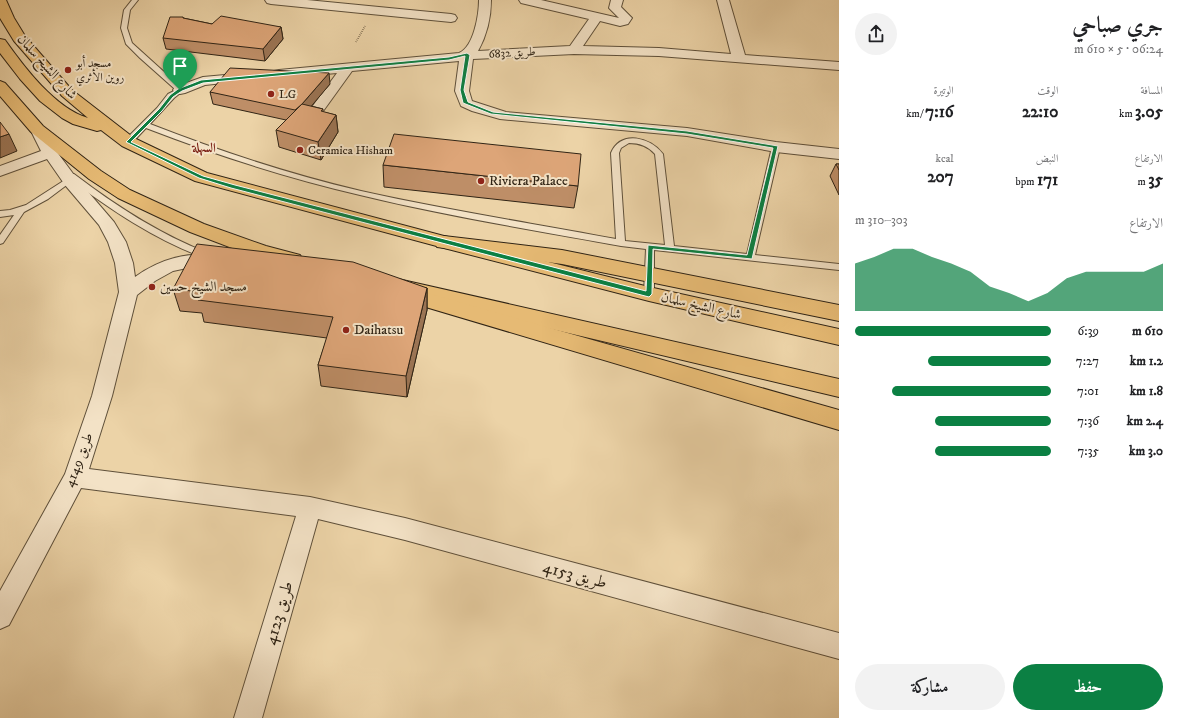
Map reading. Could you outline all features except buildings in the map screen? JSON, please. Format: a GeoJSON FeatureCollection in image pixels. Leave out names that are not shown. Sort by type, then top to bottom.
{"type":"FeatureCollection","features":[{"type":"Feature","properties":{"kind":"main road","name":"شارع الشيخ سلمان"},"geometry":{"type":"LineString","coordinates":[[0,1],[7,18],[19,38],[67,93],[128,142],[201,177],[444,242],[649,294],[839,337]]}},
{"type":"Feature","properties":{"kind":"main road"},"geometry":{"type":"LineString","coordinates":[[0,43],[22,74],[35,87],[68,114],[80,121],[110,129]]}},
{"type":"Feature","properties":{"kind":"main road"},"geometry":{"type":"LineString","coordinates":[[0,86],[36,129],[124,194],[197,228],[260,251],[302,263]]}},
{"type":"Feature","properties":{"kind":"main road"},"geometry":{"type":"LineString","coordinates":[[444,242],[562,257],[839,312]]}},
{"type":"Feature","properties":{"kind":"main road"},"geometry":{"type":"LineString","coordinates":[[839,388],[380,284],[839,420]]}},
{"type":"Feature","properties":{"kind":"street"},"geometry":{"type":"LineString","coordinates":[[271,0],[351,4],[451,18]]}},
{"type":"Feature","properties":{"kind":"street"},"geometry":{"type":"LineString","coordinates":[[485,0],[482,21],[477,38],[473,48],[467,55],[462,90],[466,103],[493,113],[687,132],[776,147],[839,154]]}},
{"type":"Feature","properties":{"kind":"street"},"geometry":{"type":"LineString","coordinates":[[525,0],[596,18],[620,22],[624,21],[625,16],[615,8],[614,1]]}},
{"type":"Feature","properties":{"kind":"street"},"geometry":{"type":"LineString","coordinates":[[723,0],[739,58]]}},
{"type":"Feature","properties":{"kind":"street"},"geometry":{"type":"LineString","coordinates":[[574,50],[596,18]]}},
{"type":"Feature","properties":{"kind":"street","name":"طريق 6832"},"geometry":{"type":"LineString","coordinates":[[180,90],[203,81],[449,58],[467,55],[574,50],[659,52],[839,66]]}},
{"type":"Feature","properties":{"kind":"street"},"geometry":{"type":"LineString","coordinates":[[311,118],[347,68]]}},
{"type":"Feature","properties":{"kind":"street","name":"طريق 4149"},"geometry":{"type":"LineString","coordinates":[[0,616],[75,477],[102,396],[128,292],[124,263],[117,242],[106,222],[67,176],[50,153],[36,129]]}},
{"type":"Feature","properties":{"kind":"street"},"geometry":{"type":"LineString","coordinates":[[0,171],[50,153]]}},
{"type":"Feature","properties":{"kind":"street"},"geometry":{"type":"LineString","coordinates":[[128,292],[148,275],[162,268],[197,261],[302,263]]}},
{"type":"Feature","properties":{"kind":"street","name":"طريق 4153"},"geometry":{"type":"LineString","coordinates":[[75,477],[310,507],[405,529],[839,646]]}},
{"type":"Feature","properties":{"kind":"street","name":"طريق 4123"},"geometry":{"type":"LineString","coordinates":[[248,718],[310,507]]}},
{"type":"Feature","properties":{"kind":"lane"},"geometry":{"type":"LineString","coordinates":[[128,142],[146,125],[171,96],[180,90],[142,58],[129,44],[124,28],[127,10],[135,0]]}},
{"type":"Feature","properties":{"kind":"lane"},"geometry":{"type":"LineString","coordinates":[[146,125],[240,160],[357,193],[621,243],[839,267]]}},
{"type":"Feature","properties":{"kind":"lane"},"geometry":{"type":"LineString","coordinates":[[621,243],[615,153],[616,147],[621,143],[639,141],[655,148],[659,154],[670,249]]}},
{"type":"Feature","properties":{"kind":"lane"},"geometry":{"type":"LineString","coordinates":[[750,258],[776,147]]}},
{"type":"Feature","properties":{"kind":"lane"},"geometry":{"type":"LineString","coordinates":[[0,214],[20,212],[37,204],[67,176],[134,222],[198,252],[232,262]]}},
{"type":"Feature","properties":{"kind":"lane"},"geometry":{"type":"LineString","coordinates":[[0,241],[20,212]]}},
{"type":"Feature","properties":{"kind":"lane"},"geometry":{"type":"LineString","coordinates":[[649,294],[650,247]]}},
{"type":"Feature","properties":{"kind":"place","name":"مسجد أبو روين الأثري"},"geometry":{"type":"Point","coordinates":[68,70]}},
{"type":"Feature","properties":{"kind":"place","name":"LG"},"geometry":{"type":"Point","coordinates":[271,94]}},
{"type":"Feature","properties":{"kind":"place","name":"Ceramica Hisham"},"geometry":{"type":"Point","coordinates":[300,150]}},
{"type":"Feature","properties":{"kind":"place","name":"Riviera Palace"},"geometry":{"type":"Point","coordinates":[481,181]}},
{"type":"Feature","properties":{"kind":"place","name":"مسجد الشيخ حسين"},"geometry":{"type":"Point","coordinates":[152,287]}},
{"type":"Feature","properties":{"kind":"place","name":"Daihatsu"},"geometry":{"type":"Point","coordinates":[346,330]}},
{"type":"Feature","properties":{"kind":"district","name":"السهلة"},"geometry":{"type":"Point","coordinates":[204,148]}},
{"type":"Feature","properties":{"kind":"route"},"geometry":{"type":"LineString","coordinates":[[467,55],[462,90],[466,103],[493,113],[505,116],[687,132],[776,147],[750,258],[650,247],[649,294],[233,187],[201,177],[128,142],[146,125],[171,96],[180,90],[189,85],[203,81],[449,58],[467,55]]}}]}
